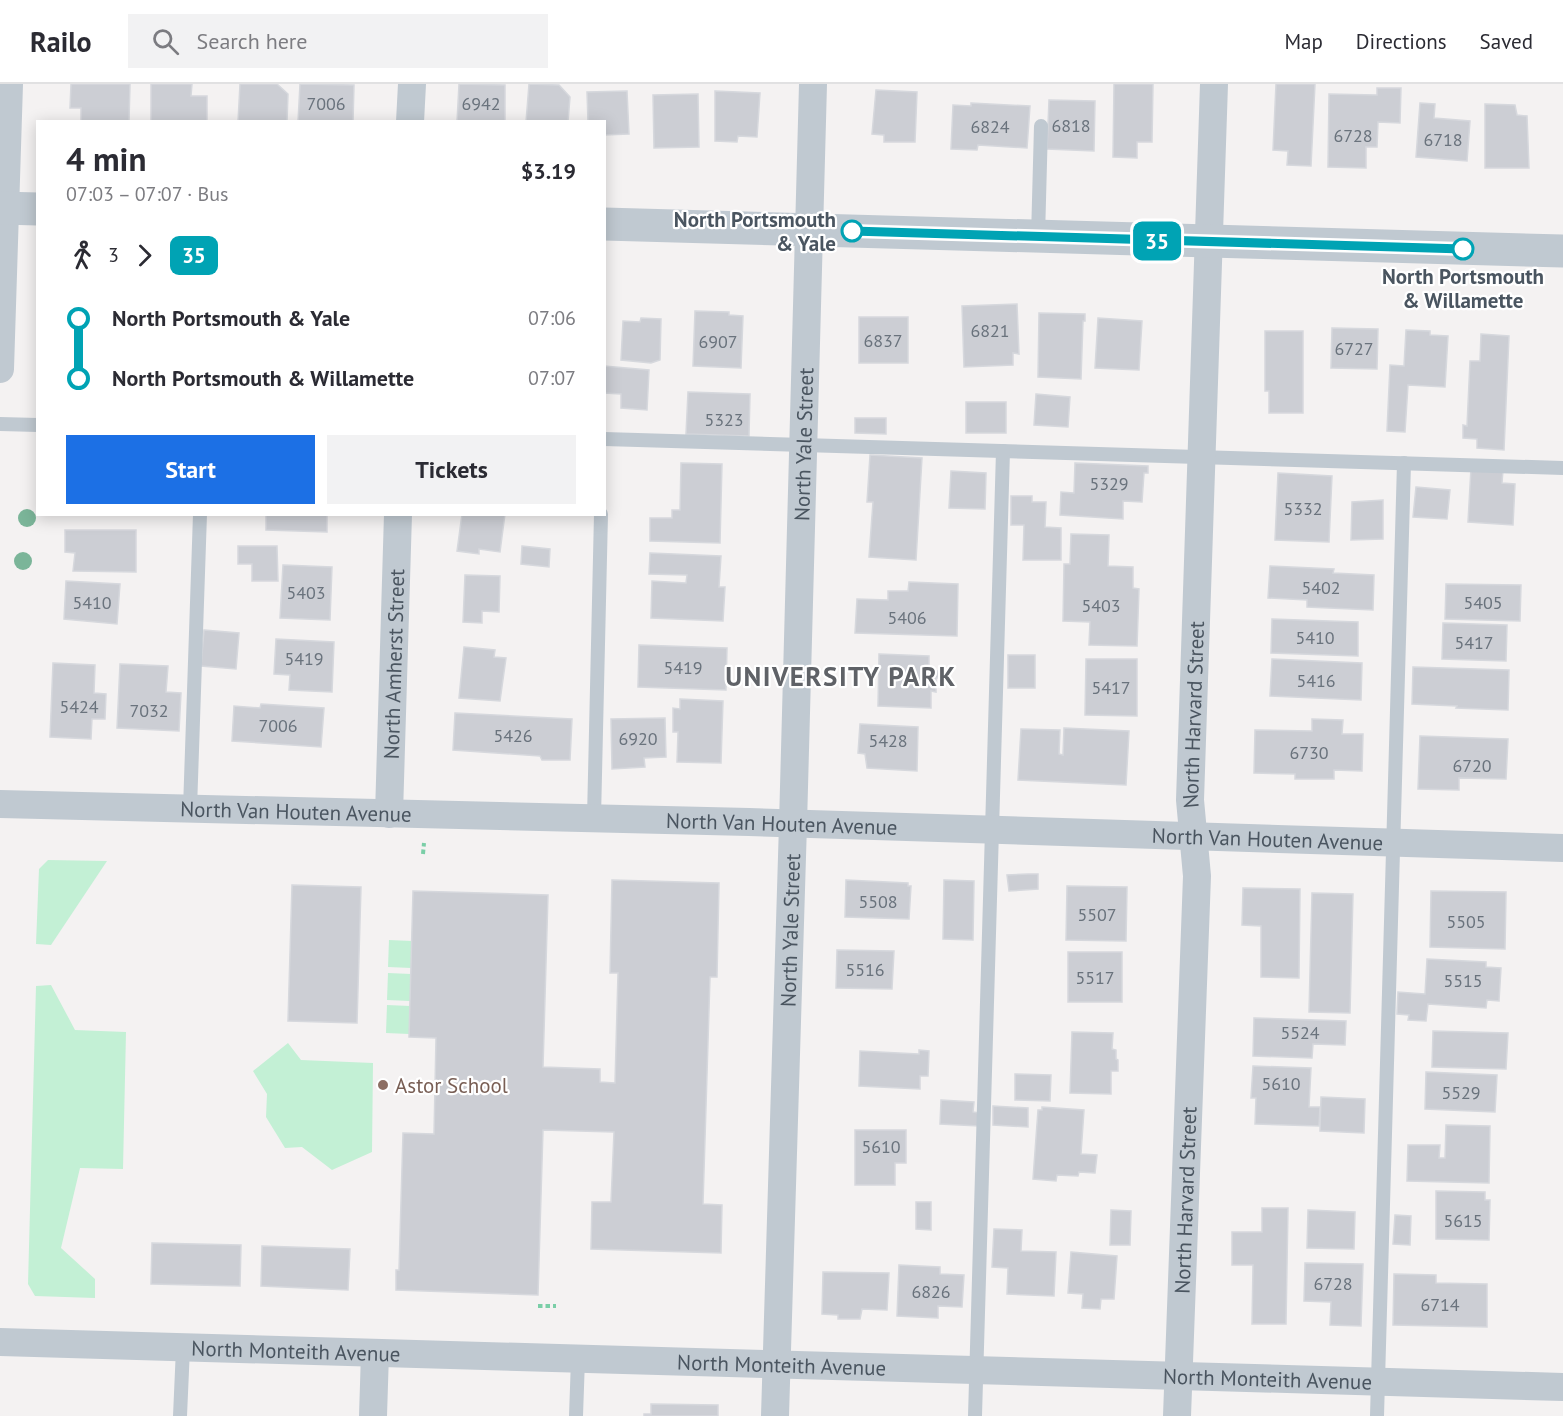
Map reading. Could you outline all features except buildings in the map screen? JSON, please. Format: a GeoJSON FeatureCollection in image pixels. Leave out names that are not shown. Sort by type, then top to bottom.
{"type":"FeatureCollection","features":[{"type":"Feature","properties":{"kind":"street"},"geometry":{"type":"LineString","coordinates":[[0,369],[2,208],[9,84]]}},
{"type":"Feature","properties":{"kind":"street"},"geometry":{"type":"LineString","coordinates":[[410,120],[412,84]]}},
{"type":"Feature","properties":{"kind":"street","name":"North Yale Street"},"geometry":{"type":"LineString","coordinates":[[775,1416],[813,84]]}},
{"type":"Feature","properties":{"kind":"street","name":"North Harvard Street"},"geometry":{"type":"LineString","coordinates":[[1177,1416],[1197,888],[1190,800],[1214,84]]}},
{"type":"Feature","properties":{"kind":"street"},"geometry":{"type":"LineString","coordinates":[[2,208],[36,209]]}},
{"type":"Feature","properties":{"kind":"street"},"geometry":{"type":"LineString","coordinates":[[606,225],[1563,251]]}},
{"type":"Feature","properties":{"kind":"street","name":"North Amherst Street"},"geometry":{"type":"LineString","coordinates":[[389,814],[398,516]]}},
{"type":"Feature","properties":{"kind":"street","name":"North Van Houten Avenue"},"geometry":{"type":"LineString","coordinates":[[0,804],[594,818],[1563,848]]}},
{"type":"Feature","properties":{"kind":"street","name":"North Monteith Avenue"},"geometry":{"type":"LineString","coordinates":[[0,1342],[1178,1378],[1563,1387]]}},
{"type":"Feature","properties":{"kind":"street"},"geometry":{"type":"LineString","coordinates":[[373,1416],[375,1353]]}},
{"type":"Feature","properties":{"kind":"lane"},"geometry":{"type":"LineString","coordinates":[[1038,237],[1041,126]]}},
{"type":"Feature","properties":{"kind":"lane"},"geometry":{"type":"LineString","coordinates":[[0,424],[36,425]]}},
{"type":"Feature","properties":{"kind":"lane"},"geometry":{"type":"LineString","coordinates":[[606,439],[1563,468]]}},
{"type":"Feature","properties":{"kind":"lane"},"geometry":{"type":"LineString","coordinates":[[975,1416],[1003,451]]}},
{"type":"Feature","properties":{"kind":"lane"},"geometry":{"type":"LineString","coordinates":[[1377,1416],[1404,463]]}},
{"type":"Feature","properties":{"kind":"lane"},"geometry":{"type":"LineString","coordinates":[[190,809],[200,516]]}},
{"type":"Feature","properties":{"kind":"lane"},"geometry":{"type":"LineString","coordinates":[[594,818],[601,516]]}},
{"type":"Feature","properties":{"kind":"lane"},"geometry":{"type":"LineString","coordinates":[[180,1416],[183,1348]]}},
{"type":"Feature","properties":{"kind":"lane"},"geometry":{"type":"LineString","coordinates":[[576,1416],[578,1359]]}},
{"type":"Feature","properties":{"kind":"path"},"geometry":{"type":"LineString","coordinates":[[538,1306],[556,1306]]}},
{"type":"Feature","properties":{"kind":"green space"},"geometry":{"type":"Polygon","coordinates":[[[48,860],[107,861],[51,945],[36,944],[39,869],[48,860]]]}},
{"type":"Feature","properties":{"kind":"green space"},"geometry":{"type":"Polygon","coordinates":[[[389,940],[412,941],[411,968],[388,967],[389,940]]]}},
{"type":"Feature","properties":{"kind":"green space"},"geometry":{"type":"Polygon","coordinates":[[[388,973],[411,974],[410,1001],[387,1000],[388,973]]]}},
{"type":"Feature","properties":{"kind":"green space"},"geometry":{"type":"Polygon","coordinates":[[[51,985],[75,1030],[126,1032],[123,1169],[80,1168],[61,1248],[95,1279],[95,1298],[35,1296],[28,1284],[36,986],[51,985]]]}},
{"type":"Feature","properties":{"kind":"green space"},"geometry":{"type":"Polygon","coordinates":[[[387,1005],[410,1006],[409,1034],[386,1033],[387,1005]]]}},
{"type":"Feature","properties":{"kind":"green space"},"geometry":{"type":"Polygon","coordinates":[[[288,1043],[301,1060],[373,1063],[372,1152],[332,1170],[302,1147],[285,1148],[266,1117],[267,1094],[253,1071],[288,1043]]]}},
{"type":"Feature","properties":{"kind":"bus line","name":"35"},"geometry":{"type":"LineString","coordinates":[[852,231],[1463,249]]}},
{"type":"Feature","properties":{"kind":"place","name":"North Portsmouth & Yale"},"geometry":{"type":"Point","coordinates":[852,231]}},
{"type":"Feature","properties":{"kind":"place","name":"North Portsmouth & Willamette"},"geometry":{"type":"Point","coordinates":[1463,249]}},
{"type":"Feature","properties":{"kind":"place","name":"Astor School"},"geometry":{"type":"Point","coordinates":[383,1085]}},
{"type":"Feature","properties":{"kind":"district","name":"UNIVERSITY PARK"},"geometry":{"type":"Point","coordinates":[841,676]}}]}
